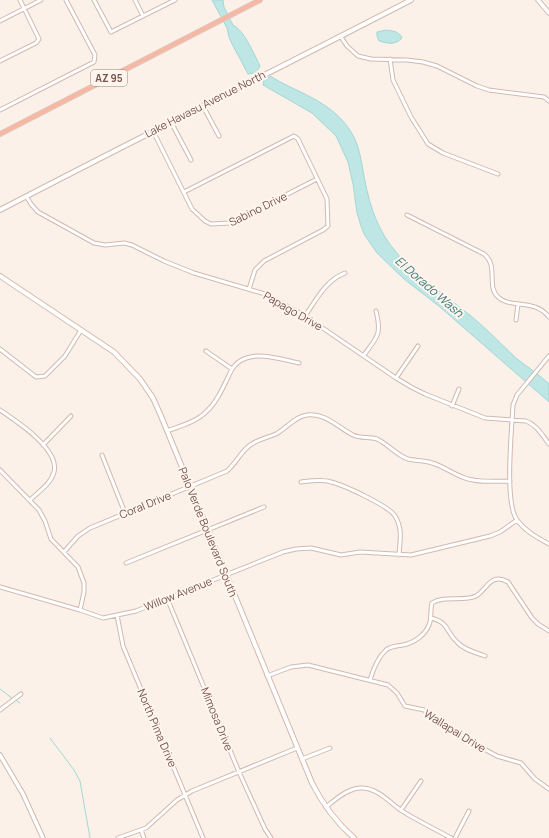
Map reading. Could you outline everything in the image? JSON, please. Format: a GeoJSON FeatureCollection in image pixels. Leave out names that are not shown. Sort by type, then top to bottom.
{"type":"FeatureCollection","features":[{"type":"Feature","properties":{"kind":"highway","name":"AZ 95"},"geometry":{"type":"LineString","coordinates":[[0,134],[260,0]]}},
{"type":"Feature","properties":{"kind":"main road","name":"Lake Havasu Avenue North"},"geometry":{"type":"LineString","coordinates":[[0,210],[411,0]]}},
{"type":"Feature","properties":{"kind":"main road","name":"Palo Verde Boulevard South"},"geometry":{"type":"LineString","coordinates":[[0,276],[114,352],[140,379],[152,398],[190,486],[312,783],[333,818],[354,838]]}},
{"type":"Feature","properties":{"kind":"street"},"geometry":{"type":"LineString","coordinates":[[0,61],[36,43],[39,40],[20,0]]}},
{"type":"Feature","properties":{"kind":"street"},"geometry":{"type":"LineString","coordinates":[[0,21],[41,0]]}},
{"type":"Feature","properties":{"kind":"street"},"geometry":{"type":"LineString","coordinates":[[0,110],[94,62],[95,55],[66,0]]}},
{"type":"Feature","properties":{"kind":"street"},"geometry":{"type":"LineString","coordinates":[[94,0],[110,32],[175,0]]}},
{"type":"Feature","properties":{"kind":"street"},"geometry":{"type":"LineString","coordinates":[[135,0],[143,16]]}},
{"type":"Feature","properties":{"kind":"street"},"geometry":{"type":"LineString","coordinates":[[538,0],[549,13]]}},
{"type":"Feature","properties":{"kind":"street"},"geometry":{"type":"LineString","coordinates":[[341,37],[347,46],[358,56],[371,59],[423,62],[437,66],[477,86],[489,90],[544,97],[549,101]]}},
{"type":"Feature","properties":{"kind":"street"},"geometry":{"type":"LineString","coordinates":[[390,59],[393,80],[411,117],[428,144],[443,153],[498,174]]}},
{"type":"Feature","properties":{"kind":"street"},"geometry":{"type":"LineString","coordinates":[[203,106],[218,136]]}},
{"type":"Feature","properties":{"kind":"street"},"geometry":{"type":"LineString","coordinates":[[171,122],[191,160]]}},
{"type":"Feature","properties":{"kind":"street","name":"Sabino Drive"},"geometry":{"type":"LineString","coordinates":[[153,131],[192,209],[205,222],[211,224],[226,225],[317,179]]}},
{"type":"Feature","properties":{"kind":"street"},"geometry":{"type":"LineString","coordinates":[[184,192],[294,136],[298,139],[327,199],[328,226],[259,265],[252,277],[249,289]]}},
{"type":"Feature","properties":{"kind":"street","name":"Papago Drive"},"geometry":{"type":"LineString","coordinates":[[26,196],[38,212],[94,243],[105,245],[124,243],[132,245],[164,261],[194,273],[265,294],[305,316],[411,388],[452,406],[485,418],[526,421],[532,423],[549,444]]}},
{"type":"Feature","properties":{"kind":"street"},"geometry":{"type":"LineString","coordinates":[[407,215],[490,258],[492,264],[493,286],[496,295],[501,299],[539,308],[549,317]]}},
{"type":"Feature","properties":{"kind":"street"},"geometry":{"type":"LineString","coordinates":[[305,316],[329,282],[345,273]]}},
{"type":"Feature","properties":{"kind":"street"},"geometry":{"type":"LineString","coordinates":[[516,320],[518,304]]}},
{"type":"Feature","properties":{"kind":"street"},"geometry":{"type":"LineString","coordinates":[[364,355],[379,332],[376,311]]}},
{"type":"Feature","properties":{"kind":"street"},"geometry":{"type":"LineString","coordinates":[[0,348],[36,377],[46,376],[65,356],[81,330]]}},
{"type":"Feature","properties":{"kind":"street"},"geometry":{"type":"LineString","coordinates":[[396,378],[418,346]]}},
{"type":"Feature","properties":{"kind":"street"},"geometry":{"type":"LineString","coordinates":[[206,351],[232,369]]}},
{"type":"Feature","properties":{"kind":"street"},"geometry":{"type":"LineString","coordinates":[[167,432],[198,419],[206,412],[220,393],[232,369],[245,359],[255,356],[299,363]]}},
{"type":"Feature","properties":{"kind":"street"},"geometry":{"type":"LineString","coordinates":[[549,356],[518,395],[513,405],[510,481],[511,502],[513,512],[517,520],[535,536],[549,544]]}},
{"type":"Feature","properties":{"kind":"street"},"geometry":{"type":"LineString","coordinates":[[452,406],[459,389]]}},
{"type":"Feature","properties":{"kind":"street"},"geometry":{"type":"LineString","coordinates":[[0,410],[21,424],[43,445],[53,458],[55,465],[54,472],[50,480],[30,500]]}},
{"type":"Feature","properties":{"kind":"street","name":"Coral Drive"},"geometry":{"type":"LineString","coordinates":[[64,552],[84,531],[227,471],[235,465],[248,446],[257,440],[275,434],[299,418],[312,414],[329,420],[354,436],[378,440],[394,452],[408,458],[430,462],[465,478],[474,480],[510,481]]}},
{"type":"Feature","properties":{"kind":"street"},"geometry":{"type":"LineString","coordinates":[[43,445],[71,416]]}},
{"type":"Feature","properties":{"kind":"street"},"geometry":{"type":"LineString","coordinates":[[102,455],[125,513]]}},
{"type":"Feature","properties":{"kind":"street"},"geometry":{"type":"LineString","coordinates":[[0,470],[30,500],[42,515],[51,539],[55,545],[73,560],[82,575],[84,592],[80,610]]}},
{"type":"Feature","properties":{"kind":"street"},"geometry":{"type":"LineString","coordinates":[[301,482],[313,480],[330,481],[382,504],[390,510],[394,514],[400,526],[401,535],[398,555]]}},
{"type":"Feature","properties":{"kind":"street"},"geometry":{"type":"LineString","coordinates":[[126,564],[264,507]]}},
{"type":"Feature","properties":{"kind":"street","name":"Willow Avenue"},"geometry":{"type":"LineString","coordinates":[[0,587],[103,618],[136,611],[283,552],[311,548],[341,556],[360,552],[411,555],[490,536],[500,532],[517,520]]}},
{"type":"Feature","properties":{"kind":"street"},"geometry":{"type":"LineString","coordinates":[[370,680],[375,665],[382,654],[391,647],[408,644],[420,637],[430,624],[431,608],[435,602],[474,596],[483,590],[486,584],[492,581],[504,580],[512,586],[532,618],[549,632]]}},
{"type":"Feature","properties":{"kind":"street","name":"Mimosa Drive"},"geometry":{"type":"LineString","coordinates":[[167,598],[239,772],[265,829],[271,838]]}},
{"type":"Feature","properties":{"kind":"street","name":"North Pima Drive"},"geometry":{"type":"LineString","coordinates":[[117,615],[123,646],[203,838]]}},
{"type":"Feature","properties":{"kind":"street"},"geometry":{"type":"LineString","coordinates":[[431,618],[443,622],[456,642],[462,647],[485,656]]}},
{"type":"Feature","properties":{"kind":"street","name":"Wallapai Drive"},"geometry":{"type":"LineString","coordinates":[[267,676],[291,667],[308,665],[388,685],[397,693],[405,706],[424,710],[447,728],[463,734],[484,749],[497,756],[521,763],[535,779],[549,789]]}},
{"type":"Feature","properties":{"kind":"street"},"geometry":{"type":"LineString","coordinates":[[0,710],[20,694]]}},
{"type":"Feature","properties":{"kind":"street"},"geometry":{"type":"LineString","coordinates":[[118,838],[141,830],[152,824],[170,806],[184,795],[297,748]]}},
{"type":"Feature","properties":{"kind":"street"},"geometry":{"type":"LineString","coordinates":[[302,760],[330,748]]}},
{"type":"Feature","properties":{"kind":"street"},"geometry":{"type":"LineString","coordinates":[[0,755],[24,795],[43,838]]}},
{"type":"Feature","properties":{"kind":"street"},"geometry":{"type":"LineString","coordinates":[[401,810],[421,781]]}},
{"type":"Feature","properties":{"kind":"street"},"geometry":{"type":"LineString","coordinates":[[326,807],[342,794],[355,788],[362,787],[377,792],[401,810],[451,838]]}},
{"type":"Feature","properties":{"kind":"street"},"geometry":{"type":"LineString","coordinates":[[455,838],[469,811]]}},
{"type":"Feature","properties":{"kind":"street"},"geometry":{"type":"LineString","coordinates":[[141,830],[144,838]]}},
{"type":"Feature","properties":{"kind":"water","name":"El Dorado Wash"},"geometry":{"type":"Polygon","coordinates":[[[212,0],[223,0],[224,7],[233,25],[245,37],[252,49],[260,66],[257,71],[266,80],[270,76],[317,100],[334,112],[348,127],[356,141],[372,209],[384,236],[403,260],[419,275],[476,320],[516,358],[549,384],[549,402],[440,307],[404,279],[377,253],[364,234],[360,223],[348,162],[336,136],[312,113],[263,85],[264,81],[254,73],[248,74],[232,44],[227,28],[212,0]]]}},
{"type":"Feature","properties":{"kind":"water"},"geometry":{"type":"Polygon","coordinates":[[[386,30],[397,33],[402,38],[394,43],[379,41],[377,32],[386,30]]]}},
{"type":"Feature","properties":{"kind":"waterway"},"geometry":{"type":"LineString","coordinates":[[0,689],[13,699]]}},
{"type":"Feature","properties":{"kind":"waterway"},"geometry":{"type":"LineString","coordinates":[[15,700],[20,703]]}},
{"type":"Feature","properties":{"kind":"waterway"},"geometry":{"type":"LineString","coordinates":[[50,738],[74,770],[80,781],[90,838]]}}]}
